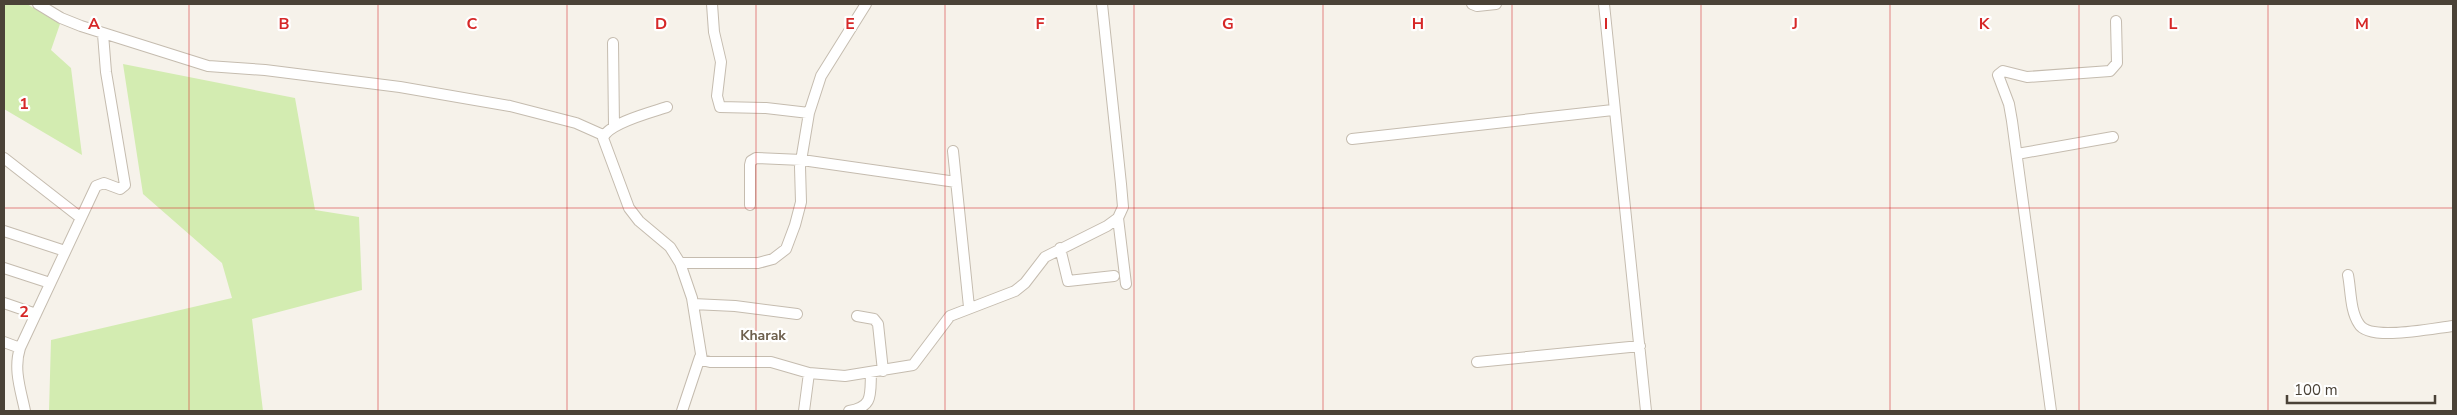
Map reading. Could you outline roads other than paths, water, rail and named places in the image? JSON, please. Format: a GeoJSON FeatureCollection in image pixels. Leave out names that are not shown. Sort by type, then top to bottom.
{"type":"FeatureCollection","features":[{"type":"Feature","properties":{"kind":"street"},"geometry":{"type":"LineString","coordinates":[[38,4],[61,18],[103,34],[208,66],[265,70],[400,87],[510,106],[576,124],[603,135],[629,208],[639,221],[670,248],[680,263],[693,304],[698,328],[700,357],[682,411]]}},
{"type":"Feature","properties":{"kind":"street"},"geometry":{"type":"LineString","coordinates":[[712,4],[714,32],[721,62],[717,96],[720,107],[766,108],[809,113]]}},
{"type":"Feature","properties":{"kind":"street"},"geometry":{"type":"LineString","coordinates":[[680,263],[758,263],[769,260],[781,253],[789,243],[798,213],[802,160],[809,113],[821,76],[866,4]]}},
{"type":"Feature","properties":{"kind":"street"},"geometry":{"type":"LineString","coordinates":[[700,357],[710,362],[780,363],[809,373],[844,376],[883,371],[913,364],[946,319],[969,307],[1015,291],[1028,279],[1041,261],[1060,248],[1107,226],[1118,218],[1123,207],[1102,4]]}},
{"type":"Feature","properties":{"kind":"street"},"geometry":{"type":"LineString","coordinates":[[1472,4],[1477,6],[1496,4]]}},
{"type":"Feature","properties":{"kind":"street"},"geometry":{"type":"LineString","coordinates":[[1604,4],[1613,110],[1646,411]]}},
{"type":"Feature","properties":{"kind":"street"},"geometry":{"type":"LineString","coordinates":[[2052,411],[2009,104],[1998,79],[1998,74],[2005,71],[2027,78],[2110,71],[2117,63],[2116,21]]}},
{"type":"Feature","properties":{"kind":"street"},"geometry":{"type":"LineString","coordinates":[[25,411],[17,372],[17,357],[20,348],[98,184],[104,183],[120,189],[126,185],[104,57],[103,34]]}},
{"type":"Feature","properties":{"kind":"street"},"geometry":{"type":"LineString","coordinates":[[613,44],[614,127]]}},
{"type":"Feature","properties":{"kind":"street"},"geometry":{"type":"LineString","coordinates":[[603,135],[614,127],[667,108]]}},
{"type":"Feature","properties":{"kind":"street"},"geometry":{"type":"LineString","coordinates":[[1352,139],[1613,110]]}},
{"type":"Feature","properties":{"kind":"street"},"geometry":{"type":"LineString","coordinates":[[2017,154],[2113,137]]}},
{"type":"Feature","properties":{"kind":"street"},"geometry":{"type":"LineString","coordinates":[[953,151],[969,307]]}},
{"type":"Feature","properties":{"kind":"street"},"geometry":{"type":"LineString","coordinates":[[4,158],[81,218]]}},
{"type":"Feature","properties":{"kind":"street"},"geometry":{"type":"LineString","coordinates":[[750,205],[750,165],[753,159],[802,160],[956,182]]}},
{"type":"Feature","properties":{"kind":"street"},"geometry":{"type":"LineString","coordinates":[[1118,218],[1126,284]]}},
{"type":"Feature","properties":{"kind":"street"},"geometry":{"type":"LineString","coordinates":[[4,231],[65,251]]}},
{"type":"Feature","properties":{"kind":"street"},"geometry":{"type":"LineString","coordinates":[[1060,248],[1068,281],[1114,276]]}},
{"type":"Feature","properties":{"kind":"street"},"geometry":{"type":"LineString","coordinates":[[4,268],[50,283]]}},
{"type":"Feature","properties":{"kind":"street"},"geometry":{"type":"LineString","coordinates":[[2348,275],[2354,316],[2362,329],[2384,334],[2453,326]]}},
{"type":"Feature","properties":{"kind":"street"},"geometry":{"type":"LineString","coordinates":[[4,304],[36,314]]}},
{"type":"Feature","properties":{"kind":"street"},"geometry":{"type":"LineString","coordinates":[[693,304],[735,306],[797,314]]}},
{"type":"Feature","properties":{"kind":"street"},"geometry":{"type":"LineString","coordinates":[[857,316],[874,319],[878,324],[883,371]]}},
{"type":"Feature","properties":{"kind":"street"},"geometry":{"type":"LineString","coordinates":[[4,342],[20,348]]}},
{"type":"Feature","properties":{"kind":"street"},"geometry":{"type":"LineString","coordinates":[[1477,362],[1640,346]]}},
{"type":"Feature","properties":{"kind":"street"},"geometry":{"type":"LineString","coordinates":[[849,411],[863,408],[868,401],[871,372]]}},
{"type":"Feature","properties":{"kind":"street"},"geometry":{"type":"LineString","coordinates":[[804,411],[809,373]]}},
{"type":"Feature","properties":{"kind":"district","name":"Kharak"},"geometry":{"type":"Point","coordinates":[763,335]}}]}
